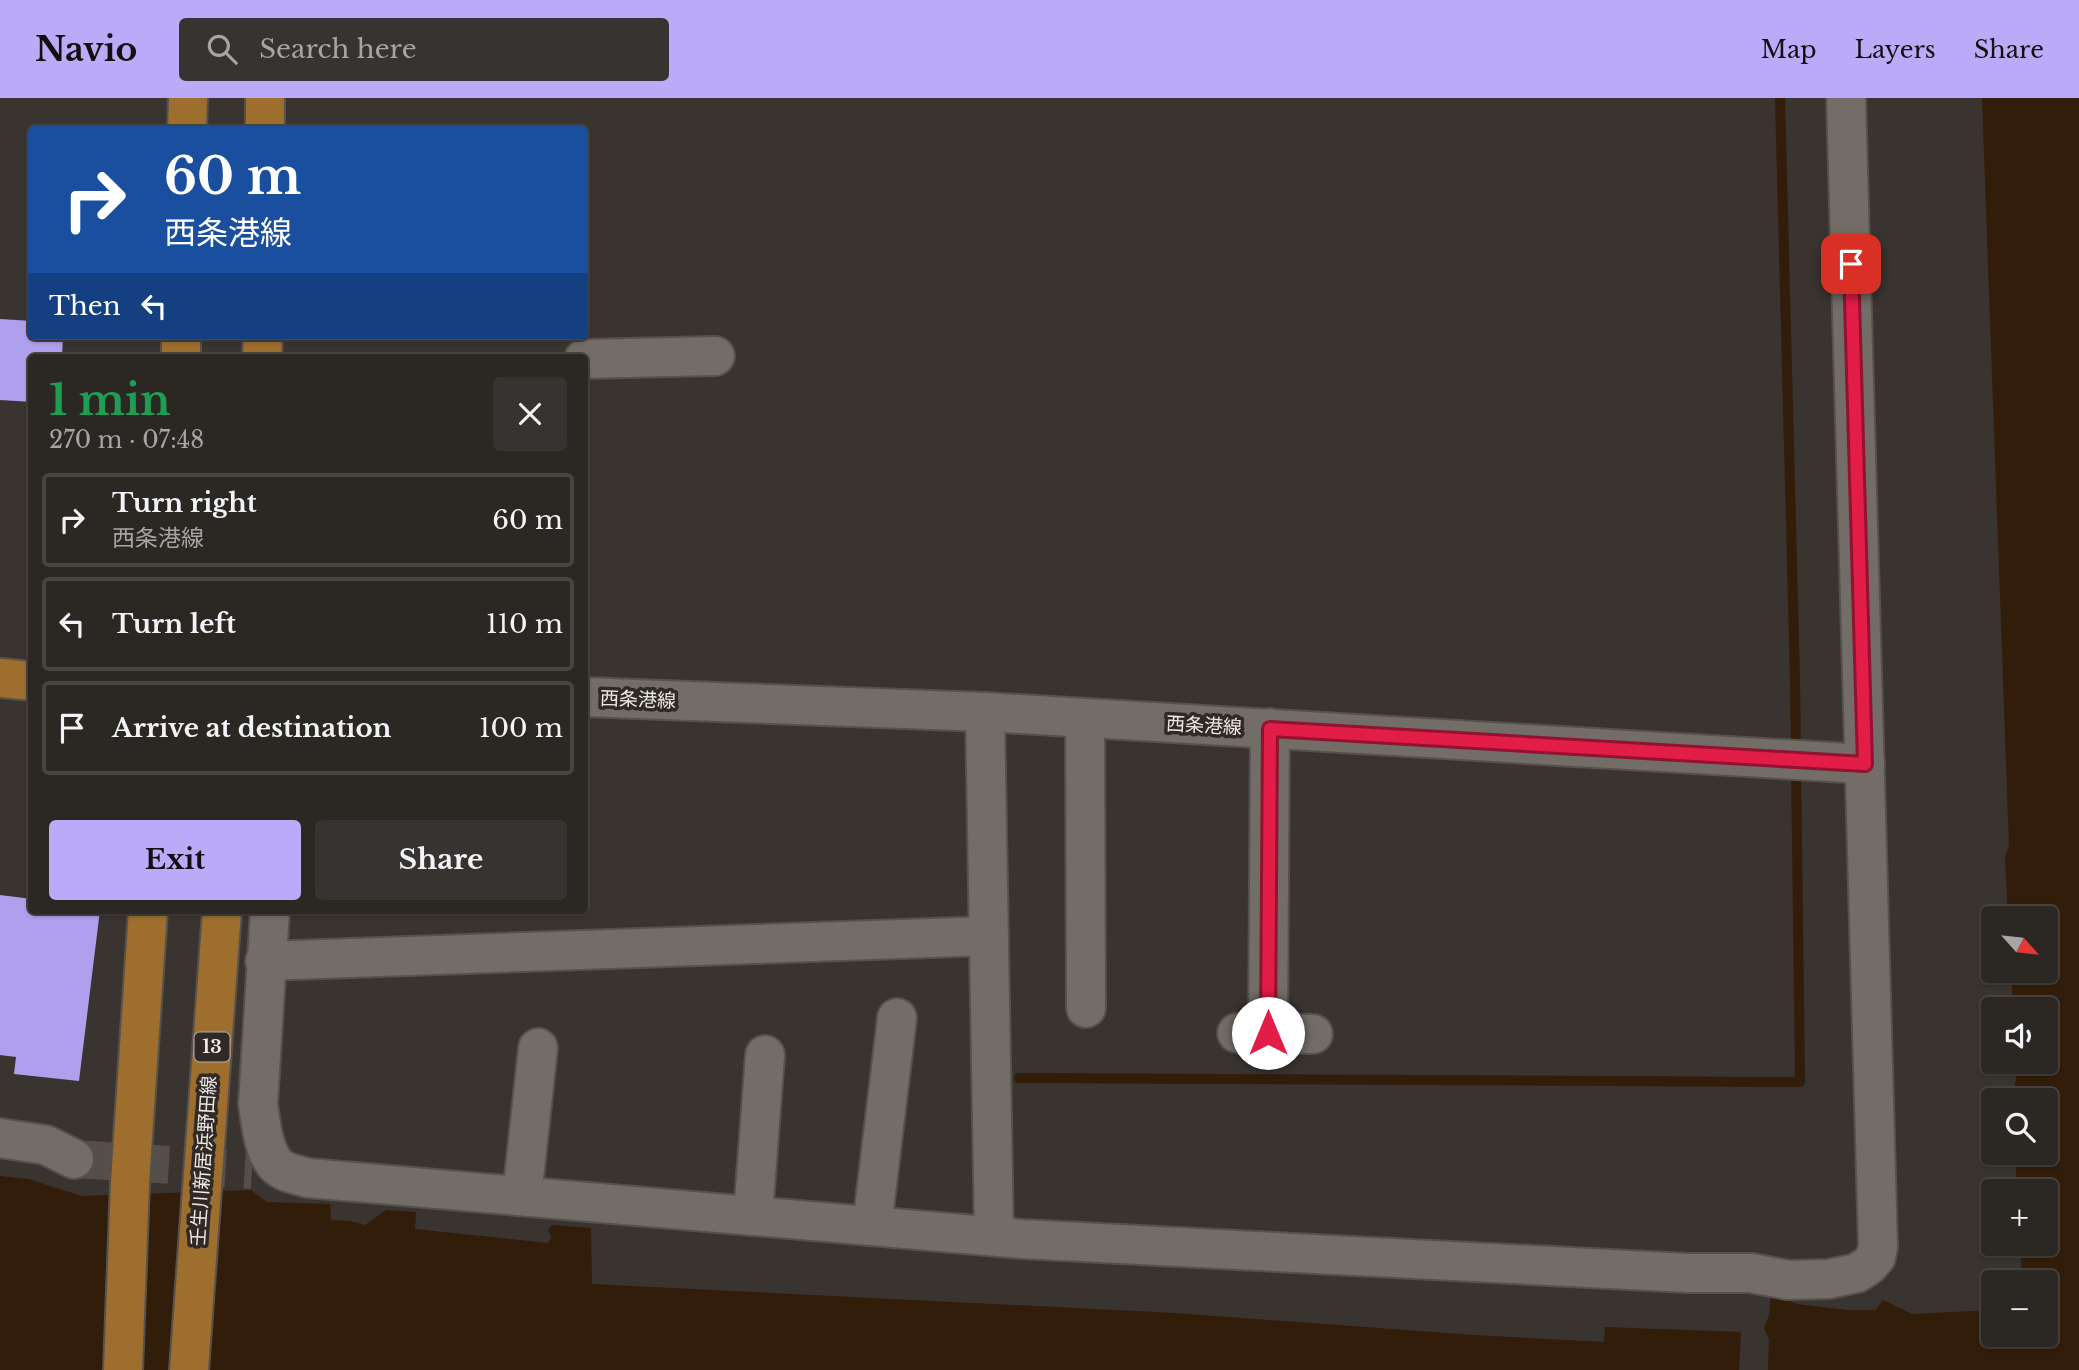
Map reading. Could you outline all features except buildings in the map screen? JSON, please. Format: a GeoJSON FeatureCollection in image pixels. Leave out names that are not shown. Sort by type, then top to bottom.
{"type":"FeatureCollection","features":[{"type":"Feature","properties":{"kind":"main road"},"geometry":{"type":"LineString","coordinates":[[187,126],[188,98]]}},
{"type":"Feature","properties":{"kind":"main road"},"geometry":{"type":"LineString","coordinates":[[265,98],[265,126]]}},
{"type":"Feature","properties":{"kind":"main road"},"geometry":{"type":"LineString","coordinates":[[0,678],[28,681]]}},
{"type":"Feature","properties":{"kind":"main road"},"geometry":{"type":"LineString","coordinates":[[123,1370],[130,1183],[148,914]]}},
{"type":"Feature","properties":{"kind":"main road","name":"壬生川新居浜野田線"},"geometry":{"type":"LineString","coordinates":[[189,1370],[222,914]]}},
{"type":"Feature","properties":{"kind":"street"},"geometry":{"type":"LineString","coordinates":[[270,914],[258,1104],[261,1128],[276,1165],[270,1172],[308,1178],[994,1236],[1688,1273],[1751,1273],[1788,1280],[1829,1279],[1857,1273],[1876,1257],[1878,1246],[1846,98]]}},
{"type":"Feature","properties":{"kind":"street"},"geometry":{"type":"LineString","coordinates":[[588,359],[715,356]]}},
{"type":"Feature","properties":{"kind":"street","name":"西条港線"},"geometry":{"type":"LineString","coordinates":[[588,697],[985,712],[1865,764]]}},
{"type":"Feature","properties":{"kind":"street"},"geometry":{"type":"LineString","coordinates":[[985,712],[994,1236]]}},
{"type":"Feature","properties":{"kind":"street"},"geometry":{"type":"LineString","coordinates":[[1085,718],[1088,1008]]}},
{"type":"Feature","properties":{"kind":"street"},"geometry":{"type":"LineString","coordinates":[[1270,729],[1253,1033],[1314,1034]]}},
{"type":"Feature","properties":{"kind":"street"},"geometry":{"type":"LineString","coordinates":[[265,961],[989,936]]}},
{"type":"Feature","properties":{"kind":"street"},"geometry":{"type":"LineString","coordinates":[[872,1226],[897,1018]]}},
{"type":"Feature","properties":{"kind":"street"},"geometry":{"type":"LineString","coordinates":[[522,1196],[538,1048]]}},
{"type":"Feature","properties":{"kind":"street"},"geometry":{"type":"LineString","coordinates":[[753,1216],[765,1055]]}},
{"type":"Feature","properties":{"kind":"street"},"geometry":{"type":"LineString","coordinates":[[0,1138],[46,1145],[74,1159]]}},
{"type":"Feature","properties":{"kind":"shaded area"},"geometry":{"type":"Polygon","coordinates":[[[1982,98],[2079,98],[2079,1370],[1768,1370],[1769,1339],[1764,1328],[1769,1315],[1771,1294],[1797,1304],[1847,1310],[1876,1310],[1883,1300],[1912,1314],[1981,1311],[1981,1347],[2058,1347],[2058,1270],[2021,1270],[2021,1256],[2058,1256],[2058,1179],[2016,1179],[2016,1165],[2058,1165],[2058,1088],[2015,1088],[2016,1074],[2058,1074],[2058,997],[2012,997],[2012,984],[2058,984],[2058,906],[2007,906],[2005,856],[2009,846],[1982,98]]]}},
{"type":"Feature","properties":{"kind":"shaded area"},"geometry":{"type":"Polygon","coordinates":[[[0,1176],[28,1179],[82,1196],[251,1190],[267,1202],[330,1204],[331,1220],[365,1225],[386,1210],[416,1212],[415,1229],[548,1243],[551,1237],[548,1230],[552,1225],[591,1228],[592,1284],[1175,1313],[1604,1342],[1605,1327],[1741,1332],[1739,1370],[0,1370],[0,1176]]]}},
{"type":"Feature","properties":{"kind":"waterway"},"geometry":{"type":"LineString","coordinates":[[1019,1078],[1800,1082],[1795,679],[1780,98]]}},
{"type":"Feature","properties":{"kind":"tunnel"},"geometry":{"type":"LineString","coordinates":[[74,1159],[252,1170]]}},
{"type":"Feature","properties":{"kind":"route"},"geometry":{"type":"LineString","coordinates":[[1268,1033],[1270,729],[1865,764],[1851,264]]}}]}
